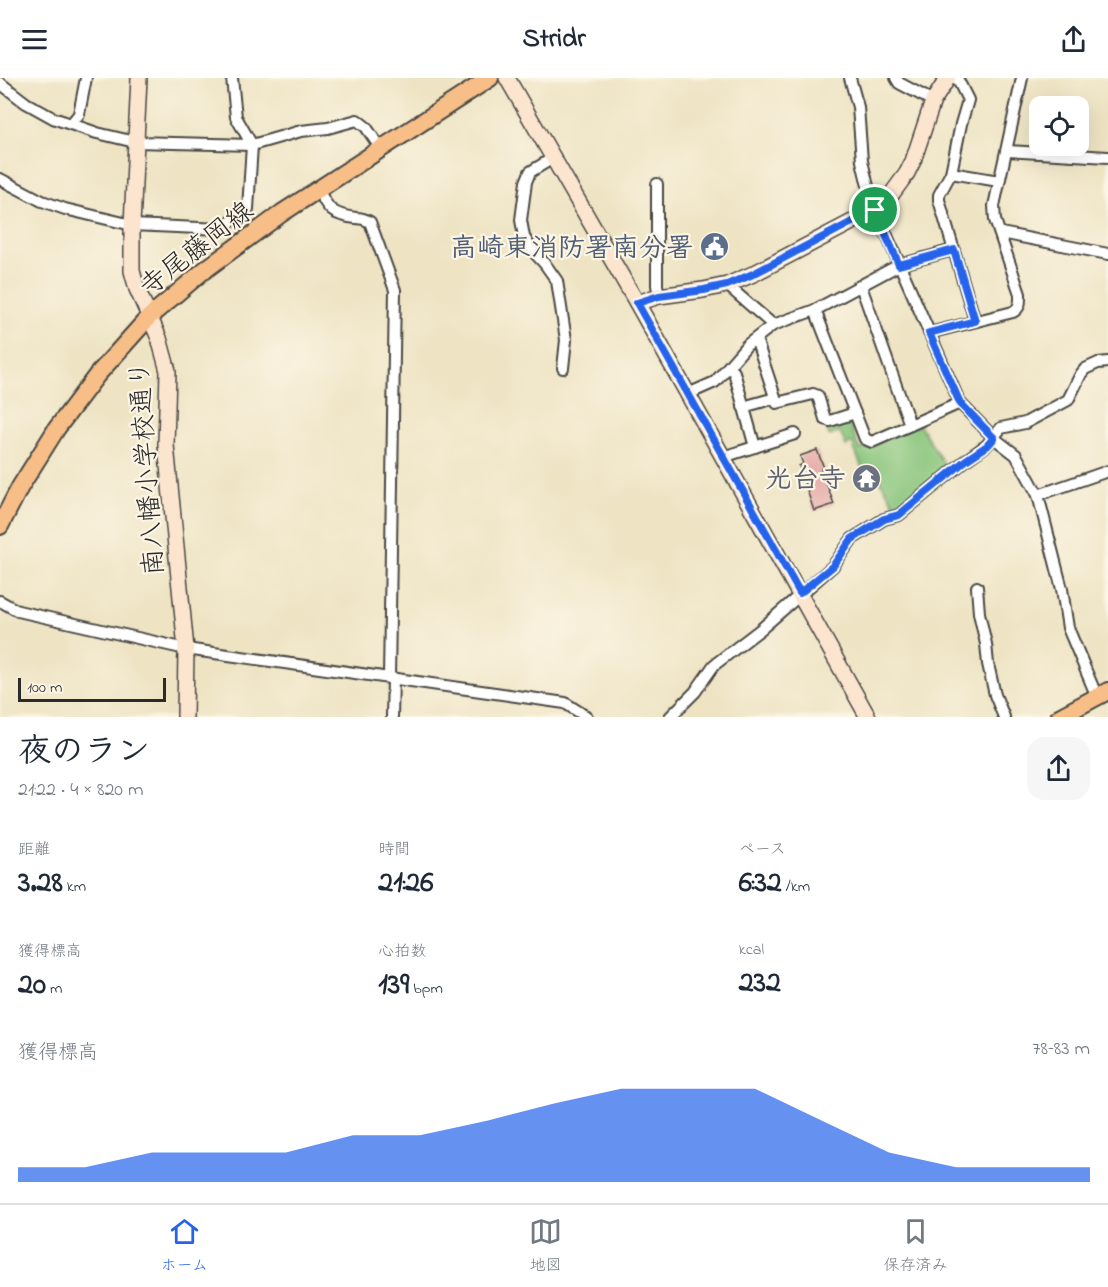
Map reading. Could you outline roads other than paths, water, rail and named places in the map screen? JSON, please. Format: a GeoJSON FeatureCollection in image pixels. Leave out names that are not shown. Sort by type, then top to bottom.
{"type":"FeatureCollection","features":[{"type":"Feature","properties":{"kind":"main road","name":"寺尾藤岡線"},"geometry":{"type":"LineString","coordinates":[[0,526],[20,487],[57,428],[97,375],[149,317],[202,272],[282,213],[490,78]]}},
{"type":"Feature","properties":{"kind":"main road"},"geometry":{"type":"LineString","coordinates":[[1063,716],[1102,694]]}},
{"type":"Feature","properties":{"kind":"street"},"geometry":{"type":"LineString","coordinates":[[71,124],[79,114],[86,78]]}},
{"type":"Feature","properties":{"kind":"street","name":"南八幡小学校通り"},"geometry":{"type":"LineString","coordinates":[[139,78],[132,271],[137,289],[162,345],[168,371],[166,445],[186,649],[185,717]]}},
{"type":"Feature","properties":{"kind":"street"},"geometry":{"type":"LineString","coordinates":[[0,179],[33,197],[65,209],[132,225],[221,229],[248,210],[252,145],[237,117],[231,78]]}},
{"type":"Feature","properties":{"kind":"street"},"geometry":{"type":"LineString","coordinates":[[507,78],[637,303],[868,717]]}},
{"type":"Feature","properties":{"kind":"street"},"geometry":{"type":"LineString","coordinates":[[850,78],[858,107],[866,183],[875,210],[960,403],[994,438],[1016,455],[1038,495],[1062,589],[1068,628],[1102,694]]}},
{"type":"Feature","properties":{"kind":"street"},"geometry":{"type":"LineString","coordinates":[[896,78],[899,82],[933,100]]}},
{"type":"Feature","properties":{"kind":"street"},"geometry":{"type":"LineString","coordinates":[[637,303],[659,296],[727,285],[753,274],[875,210],[898,186],[910,167],[933,100],[948,78]]}},
{"type":"Feature","properties":{"kind":"street"},"geometry":{"type":"LineString","coordinates":[[957,78],[968,100],[951,173],[939,200],[975,321]]}},
{"type":"Feature","properties":{"kind":"street"},"geometry":{"type":"LineString","coordinates":[[929,333],[1013,312],[1020,304],[1020,294],[995,220],[995,213],[999,181],[1022,78]]}},
{"type":"Feature","properties":{"kind":"street"},"geometry":{"type":"LineString","coordinates":[[0,83],[26,103],[53,118],[97,133],[135,142],[252,145],[301,131],[328,129],[357,120],[366,126],[381,149]]}},
{"type":"Feature","properties":{"kind":"street"},"geometry":{"type":"LineString","coordinates":[[1007,151],[1108,158]]}},
{"type":"Feature","properties":{"kind":"street"},"geometry":{"type":"LineString","coordinates":[[554,158],[530,172],[521,220],[524,237],[557,280],[566,340],[563,368]]}},
{"type":"Feature","properties":{"kind":"street"},"geometry":{"type":"LineString","coordinates":[[951,173],[999,181]]}},
{"type":"Feature","properties":{"kind":"street"},"geometry":{"type":"LineString","coordinates":[[657,184],[657,285],[659,296]]}},
{"type":"Feature","properties":{"kind":"street"},"geometry":{"type":"LineString","coordinates":[[318,189],[325,204],[333,212],[345,217],[366,219],[370,222],[394,283],[392,717]]}},
{"type":"Feature","properties":{"kind":"street"},"geometry":{"type":"LineString","coordinates":[[1000,233],[1108,254]]}},
{"type":"Feature","properties":{"kind":"street"},"geometry":{"type":"LineString","coordinates":[[688,394],[715,382],[747,345],[773,326],[815,310],[899,265],[954,250]]}},
{"type":"Feature","properties":{"kind":"street"},"geometry":{"type":"LineString","coordinates":[[727,285],[773,326]]}},
{"type":"Feature","properties":{"kind":"street"},"geometry":{"type":"LineString","coordinates":[[861,286],[910,425]]}},
{"type":"Feature","properties":{"kind":"street"},"geometry":{"type":"LineString","coordinates":[[815,310],[865,439],[872,442],[960,403]]}},
{"type":"Feature","properties":{"kind":"street"},"geometry":{"type":"LineString","coordinates":[[756,339],[777,403],[781,404],[813,394],[818,396],[825,419],[830,421],[855,413]]}},
{"type":"Feature","properties":{"kind":"street"},"geometry":{"type":"LineString","coordinates":[[670,717],[695,692],[714,665],[761,629],[833,566],[852,539],[884,519],[899,515],[966,460],[987,446],[1001,428],[1025,423],[1068,400],[1085,369],[1098,363],[1108,362]]}},
{"type":"Feature","properties":{"kind":"street"},"geometry":{"type":"LineString","coordinates":[[729,368],[734,372],[755,447]]}},
{"type":"Feature","properties":{"kind":"street"},"geometry":{"type":"LineString","coordinates":[[743,407],[775,398]]}},
{"type":"Feature","properties":{"kind":"street"},"geometry":{"type":"LineString","coordinates":[[723,457],[795,434]]}},
{"type":"Feature","properties":{"kind":"street"},"geometry":{"type":"LineString","coordinates":[[1038,495],[1108,471]]}},
{"type":"Feature","properties":{"kind":"street"},"geometry":{"type":"LineString","coordinates":[[977,587],[988,664],[995,694],[1004,717]]}},
{"type":"Feature","properties":{"kind":"street"},"geometry":{"type":"LineString","coordinates":[[0,601],[18,611],[186,649],[565,703],[587,717]]}},
{"type":"Feature","properties":{"kind":"place","name":"高崎東消防署南分署"},"geometry":{"type":"Point","coordinates":[714,247]}},
{"type":"Feature","properties":{"kind":"place","name":"光台寺"},"geometry":{"type":"Point","coordinates":[867,478]}}]}
